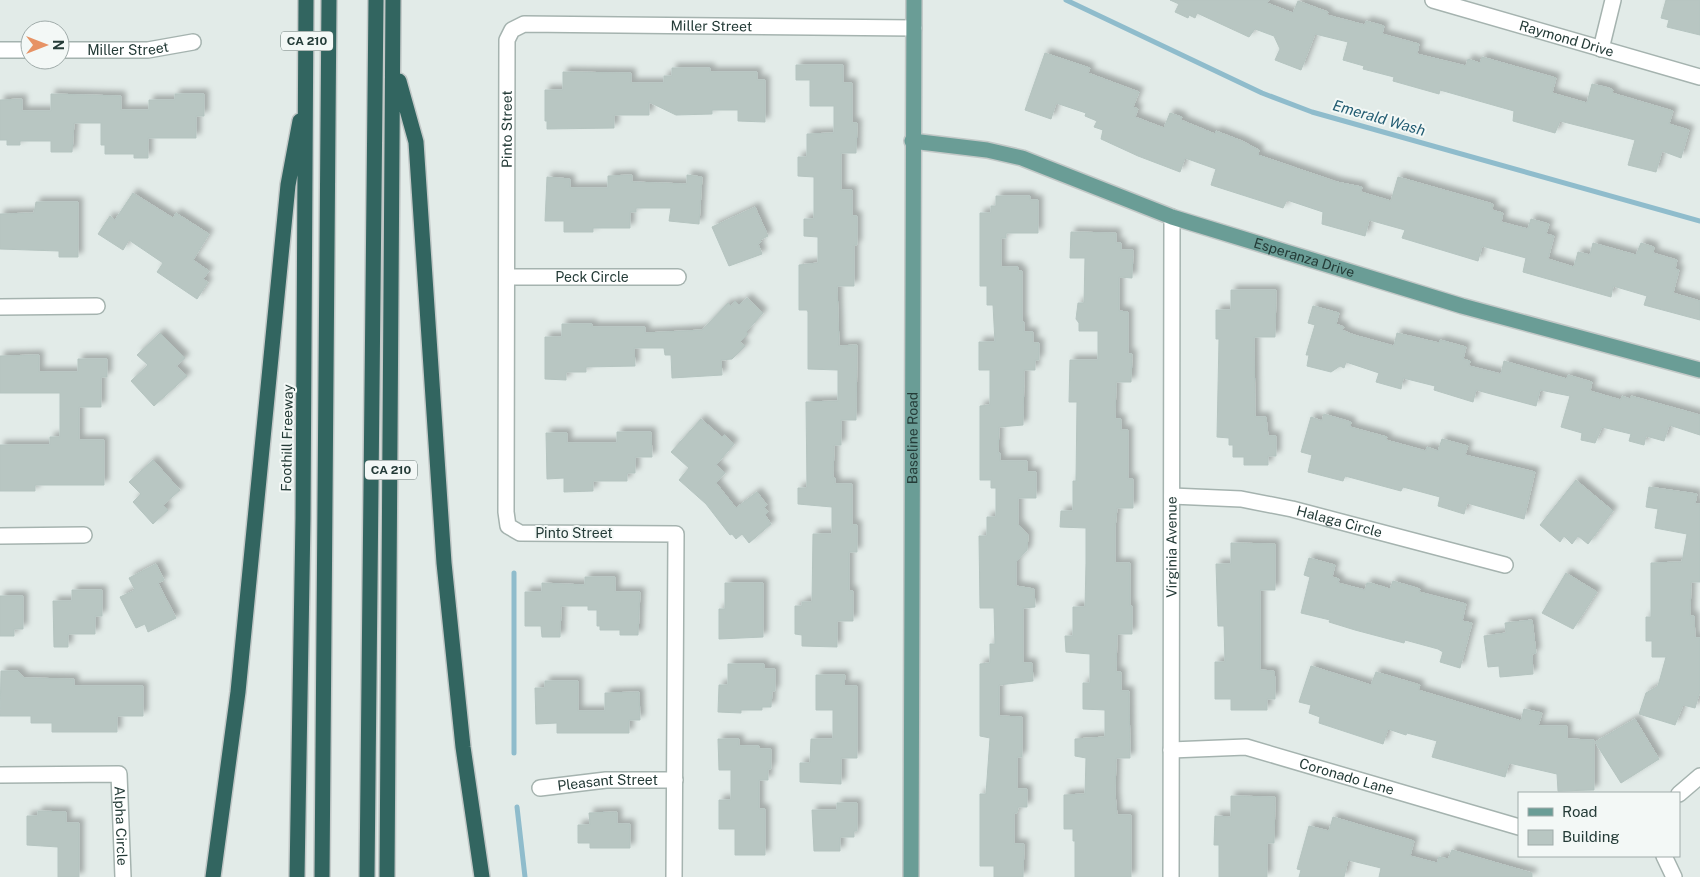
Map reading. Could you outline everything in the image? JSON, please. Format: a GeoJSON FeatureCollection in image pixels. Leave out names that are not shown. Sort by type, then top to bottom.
{"type":"FeatureCollection","features":[{"type":"Feature","properties":{"kind":"highway","name":"Foothill Freeway"},"geometry":{"type":"LineString","coordinates":[[297,877],[307,81],[306,0]]}},
{"type":"Feature","properties":{"kind":"highway"},"geometry":{"type":"LineString","coordinates":[[322,877],[329,0]]}},
{"type":"Feature","properties":{"kind":"highway"},"geometry":{"type":"LineString","coordinates":[[366,877],[376,0]]}},
{"type":"Feature","properties":{"kind":"highway","name":"CA 210"},"geometry":{"type":"LineString","coordinates":[[387,877],[393,0]]}},
{"type":"Feature","properties":{"kind":"highway"},"geometry":{"type":"LineString","coordinates":[[394,62],[416,142],[444,563],[463,747],[482,877]]}},
{"type":"Feature","properties":{"kind":"highway"},"geometry":{"type":"LineString","coordinates":[[213,877],[238,692],[288,185],[307,81]]}},
{"type":"Feature","properties":{"kind":"main road","name":"Baseline Road"},"geometry":{"type":"LineString","coordinates":[[910,877],[914,0]]}},
{"type":"Feature","properties":{"kind":"main road","name":"Esperanza Drive"},"geometry":{"type":"LineString","coordinates":[[912,141],[987,150],[1022,158],[1172,218],[1462,306],[1700,370]]}},
{"type":"Feature","properties":{"kind":"street","name":"Raymond Drive"},"geometry":{"type":"LineString","coordinates":[[1433,0],[1700,77]]}},
{"type":"Feature","properties":{"kind":"street"},"geometry":{"type":"LineString","coordinates":[[1601,49],[1613,0]]}},
{"type":"Feature","properties":{"kind":"street","name":"Miller Street"},"geometry":{"type":"LineString","coordinates":[[512,30],[524,24],[914,28]]}},
{"type":"Feature","properties":{"kind":"street","name":"Pinto Street"},"geometry":{"type":"LineString","coordinates":[[512,30],[507,40],[506,512],[508,526],[520,533],[676,534],[674,877]]}},
{"type":"Feature","properties":{"kind":"street","name":"Miller Street"},"geometry":{"type":"LineString","coordinates":[[70,50],[148,50],[193,42]]}},
{"type":"Feature","properties":{"kind":"street"},"geometry":{"type":"LineString","coordinates":[[0,50],[20,50]]}},
{"type":"Feature","properties":{"kind":"street","name":"Virginia Avenue"},"geometry":{"type":"LineString","coordinates":[[1171,877],[1172,218]]}},
{"type":"Feature","properties":{"kind":"street","name":"Peck Circle"},"geometry":{"type":"LineString","coordinates":[[507,277],[678,277]]}},
{"type":"Feature","properties":{"kind":"street"},"geometry":{"type":"LineString","coordinates":[[0,307],[96,306]]}},
{"type":"Feature","properties":{"kind":"street","name":"Halaga Circle"},"geometry":{"type":"LineString","coordinates":[[1172,496],[1242,499],[1292,510],[1505,565]]}},
{"type":"Feature","properties":{"kind":"street"},"geometry":{"type":"LineString","coordinates":[[0,536],[84,535]]}},
{"type":"Feature","properties":{"kind":"street","name":"Coronado Lane"},"geometry":{"type":"LineString","coordinates":[[1171,750],[1246,747],[1518,827]]}},
{"type":"Feature","properties":{"kind":"street","name":"Alpha Circle"},"geometry":{"type":"LineString","coordinates":[[0,775],[119,774],[123,877]]}},
{"type":"Feature","properties":{"kind":"street"},"geometry":{"type":"LineString","coordinates":[[1680,793],[1700,776]]}},
{"type":"Feature","properties":{"kind":"street","name":"Pleasant Street"},"geometry":{"type":"LineString","coordinates":[[540,788],[606,780],[675,780]]}},
{"type":"Feature","properties":{"kind":"street"},"geometry":{"type":"LineString","coordinates":[[1664,857],[1674,877]]}},
{"type":"Feature","properties":{"kind":"building"},"geometry":{"type":"Polygon","coordinates":[[[1170,0],[1269,0],[1267,3],[1293,13],[1298,1],[1328,12],[1327,15],[1365,25],[1366,21],[1384,26],[1382,34],[1419,44],[1417,54],[1466,66],[1468,59],[1480,63],[1482,57],[1556,78],[1552,93],[1587,103],[1592,84],[1609,88],[1613,90],[1612,93],[1673,111],[1669,124],[1689,130],[1681,158],[1662,151],[1656,172],[1628,165],[1635,140],[1560,121],[1555,133],[1513,121],[1514,111],[1440,90],[1439,94],[1393,81],[1394,77],[1363,69],[1364,66],[1343,60],[1348,42],[1315,34],[1301,70],[1275,60],[1280,49],[1274,36],[1255,29],[1249,37],[1197,13],[1195,18],[1189,15],[1188,18],[1175,12],[1179,4],[1170,0]]]}},
{"type":"Feature","properties":{"kind":"building"},"geometry":{"type":"Polygon","coordinates":[[[1666,0],[1700,0],[1700,35],[1667,27],[1669,20],[1661,18],[1666,0]]]}},
{"type":"Feature","properties":{"kind":"building"},"geometry":{"type":"Polygon","coordinates":[[[1045,53],[1090,68],[1088,73],[1139,92],[1133,107],[1138,109],[1135,117],[1164,128],[1170,113],[1182,117],[1181,120],[1215,134],[1216,131],[1242,141],[1259,150],[1258,155],[1337,182],[1362,187],[1361,192],[1391,201],[1398,177],[1493,204],[1492,210],[1503,213],[1501,222],[1528,229],[1531,219],[1549,224],[1546,234],[1554,236],[1548,259],[1574,267],[1578,252],[1590,255],[1593,243],[1636,255],[1641,243],[1654,247],[1653,253],[1677,260],[1675,269],[1679,270],[1673,293],[1700,301],[1700,320],[1644,305],[1647,296],[1613,286],[1611,297],[1523,272],[1526,258],[1482,246],[1478,261],[1402,238],[1405,230],[1369,220],[1365,236],[1322,224],[1323,212],[1287,200],[1283,208],[1211,185],[1216,169],[1185,158],[1180,172],[1101,139],[1103,130],[1094,127],[1097,121],[1085,116],[1086,113],[1056,103],[1051,119],[1025,110],[1045,53]]]}},
{"type":"Feature","properties":{"kind":"building"},"geometry":{"type":"Polygon","coordinates":[[[796,65],[843,65],[843,83],[852,83],[852,123],[857,123],[856,153],[841,153],[841,190],[852,190],[852,216],[857,216],[857,245],[854,245],[854,286],[837,286],[839,346],[857,345],[856,420],[841,420],[841,445],[834,445],[833,478],[835,478],[835,484],[852,484],[852,525],[857,525],[857,552],[849,552],[849,591],[853,591],[853,621],[837,621],[837,647],[802,646],[802,635],[795,634],[795,606],[802,606],[802,602],[812,602],[813,534],[832,534],[832,507],[798,504],[798,488],[807,488],[806,402],[838,401],[838,370],[808,369],[808,312],[807,310],[799,310],[799,265],[818,263],[818,237],[804,236],[804,219],[814,219],[814,177],[798,176],[798,157],[807,157],[807,134],[834,133],[834,106],[810,106],[810,80],[796,80],[796,65]]]}},
{"type":"Feature","properties":{"kind":"building"},"geometry":{"type":"Polygon","coordinates":[[[672,68],[710,68],[710,72],[757,72],[757,80],[765,80],[765,122],[738,121],[738,110],[712,110],[712,114],[676,115],[649,102],[649,115],[614,115],[614,128],[547,129],[547,121],[545,121],[545,90],[563,90],[563,72],[631,73],[631,83],[664,83],[664,76],[672,76],[672,68]]]}},
{"type":"Feature","properties":{"kind":"building"},"geometry":{"type":"Polygon","coordinates":[[[51,94],[121,96],[121,110],[149,110],[149,100],[175,100],[175,94],[204,94],[204,116],[196,116],[196,138],[148,138],[148,158],[134,158],[134,154],[105,154],[105,145],[101,145],[101,123],[74,123],[72,152],[51,152],[51,141],[20,141],[20,145],[7,145],[7,140],[0,140],[0,100],[22,99],[22,111],[51,111],[51,94]]]}},
{"type":"Feature","properties":{"kind":"building"},"geometry":{"type":"Polygon","coordinates":[[[632,175],[632,182],[687,184],[687,175],[702,177],[699,224],[669,221],[671,208],[636,208],[636,212],[630,212],[630,228],[593,228],[593,232],[564,232],[564,221],[545,221],[547,177],[570,179],[570,188],[608,188],[608,176],[632,175]]]}},
{"type":"Feature","properties":{"kind":"building"},"geometry":{"type":"Polygon","coordinates":[[[133,193],[173,218],[176,213],[209,234],[193,260],[209,271],[203,279],[208,282],[197,299],[157,272],[163,263],[129,240],[123,250],[98,234],[110,216],[115,220],[133,193]]]}},
{"type":"Feature","properties":{"kind":"building"},"geometry":{"type":"Polygon","coordinates":[[[996,196],[1030,196],[1030,200],[1038,200],[1038,233],[1006,233],[1006,238],[1001,238],[1001,267],[1018,267],[1018,271],[1022,271],[1022,322],[1024,322],[1024,332],[1033,332],[1033,343],[1039,343],[1039,360],[1035,360],[1035,370],[1024,370],[1023,425],[999,427],[998,453],[1000,453],[1000,461],[1027,461],[1027,472],[1036,472],[1036,498],[1018,498],[1018,524],[1028,535],[1027,550],[1016,562],[1016,586],[1034,589],[1035,607],[1023,608],[1023,663],[1032,663],[1033,681],[999,685],[999,716],[1022,717],[1022,757],[1017,757],[1017,789],[1027,789],[1027,807],[1018,807],[1017,813],[1014,813],[1014,844],[1024,844],[1023,877],[994,877],[994,866],[980,866],[980,794],[986,794],[990,738],[980,736],[980,664],[990,663],[990,644],[995,644],[994,608],[980,608],[979,536],[987,536],[987,517],[996,517],[996,488],[991,488],[991,480],[980,480],[980,406],[990,405],[990,370],[979,370],[979,342],[995,342],[993,305],[987,305],[987,286],[980,286],[980,213],[991,213],[991,206],[996,206],[996,196]]]}},
{"type":"Feature","properties":{"kind":"building"},"geometry":{"type":"Polygon","coordinates":[[[36,202],[78,202],[78,257],[59,257],[59,251],[0,249],[0,214],[34,213],[36,202]]]}},
{"type":"Feature","properties":{"kind":"building"},"geometry":{"type":"Polygon","coordinates":[[[755,207],[768,236],[760,240],[761,242],[758,244],[762,254],[729,266],[712,227],[755,207]]]}},
{"type":"Feature","properties":{"kind":"building"},"geometry":{"type":"Polygon","coordinates":[[[1071,232],[1116,233],[1116,243],[1121,243],[1121,250],[1133,250],[1132,278],[1119,277],[1119,311],[1128,312],[1128,354],[1132,354],[1131,382],[1116,382],[1115,419],[1121,419],[1121,430],[1128,430],[1128,479],[1133,479],[1133,508],[1117,508],[1115,528],[1115,563],[1130,563],[1130,606],[1132,606],[1132,634],[1117,634],[1116,672],[1121,672],[1121,691],[1129,691],[1130,758],[1116,758],[1115,794],[1117,815],[1131,815],[1131,877],[1075,877],[1073,829],[1064,829],[1064,795],[1085,794],[1086,758],[1075,756],[1075,739],[1105,737],[1105,710],[1083,709],[1083,683],[1090,683],[1090,654],[1066,652],[1065,636],[1073,636],[1073,607],[1085,607],[1086,563],[1086,528],[1060,527],[1061,511],[1073,511],[1073,481],[1076,481],[1077,402],[1069,402],[1070,360],[1098,360],[1098,331],[1079,331],[1079,323],[1076,319],[1078,303],[1084,303],[1085,258],[1070,258],[1071,232]]]}},
{"type":"Feature","properties":{"kind":"building"},"geometry":{"type":"Polygon","coordinates":[[[1231,290],[1276,290],[1275,337],[1254,337],[1255,417],[1266,417],[1268,436],[1276,436],[1276,456],[1268,456],[1268,465],[1244,465],[1244,457],[1233,457],[1233,445],[1229,445],[1229,438],[1217,437],[1219,339],[1216,339],[1216,310],[1231,310],[1231,290]]]}},
{"type":"Feature","properties":{"kind":"building"},"geometry":{"type":"Polygon","coordinates":[[[747,298],[763,313],[746,332],[748,334],[740,342],[745,346],[732,359],[721,360],[722,375],[672,378],[671,355],[665,355],[664,348],[634,348],[635,366],[586,367],[586,372],[566,372],[566,380],[545,379],[545,337],[562,337],[562,324],[592,324],[592,327],[645,327],[645,333],[702,330],[728,303],[731,306],[735,301],[739,305],[747,298]]]}},
{"type":"Feature","properties":{"kind":"building"},"geometry":{"type":"Polygon","coordinates":[[[1313,306],[1339,313],[1336,324],[1344,327],[1342,330],[1354,335],[1394,346],[1397,333],[1439,343],[1440,340],[1466,347],[1463,359],[1470,361],[1469,366],[1501,374],[1504,361],[1567,379],[1568,375],[1592,382],[1590,391],[1621,400],[1622,396],[1630,399],[1631,396],[1700,415],[1700,435],[1669,425],[1664,441],[1646,436],[1644,445],[1629,441],[1631,434],[1602,427],[1595,443],[1581,440],[1582,433],[1561,427],[1570,396],[1540,390],[1536,406],[1476,390],[1473,402],[1434,390],[1435,386],[1403,378],[1401,389],[1376,382],[1379,373],[1346,362],[1344,368],[1340,366],[1331,372],[1307,366],[1309,355],[1306,355],[1315,325],[1308,323],[1313,306]]]}},
{"type":"Feature","properties":{"kind":"building"},"geometry":{"type":"Polygon","coordinates":[[[160,333],[185,358],[176,366],[187,376],[154,406],[131,381],[148,365],[137,355],[160,333]]]}},
{"type":"Feature","properties":{"kind":"building"},"geometry":{"type":"Polygon","coordinates":[[[39,355],[39,372],[78,372],[78,359],[107,359],[107,377],[101,377],[101,407],[79,407],[79,440],[104,440],[104,485],[35,485],[35,491],[0,491],[0,445],[50,445],[50,437],[60,437],[60,393],[0,393],[0,356],[39,355]]]}},
{"type":"Feature","properties":{"kind":"building"},"geometry":{"type":"Polygon","coordinates":[[[1324,414],[1351,422],[1350,427],[1387,437],[1386,440],[1426,451],[1427,447],[1438,451],[1442,439],[1468,446],[1465,455],[1535,472],[1524,519],[1467,503],[1464,514],[1438,506],[1440,497],[1403,487],[1401,491],[1345,476],[1343,481],[1308,472],[1312,455],[1301,452],[1311,417],[1322,421],[1324,414]]]}},
{"type":"Feature","properties":{"kind":"building"},"geometry":{"type":"Polygon","coordinates":[[[701,419],[722,437],[724,435],[734,444],[716,465],[725,473],[716,483],[736,508],[757,492],[767,505],[764,507],[768,512],[765,515],[771,524],[749,543],[742,534],[736,539],[732,534],[730,535],[706,504],[679,480],[689,468],[671,452],[701,419]]]}},
{"type":"Feature","properties":{"kind":"building"},"geometry":{"type":"Polygon","coordinates":[[[617,432],[651,432],[652,457],[635,457],[635,473],[627,473],[627,481],[593,481],[593,491],[564,492],[564,478],[547,479],[546,433],[567,433],[567,443],[617,443],[617,432]]]}},
{"type":"Feature","properties":{"kind":"building"},"geometry":{"type":"Polygon","coordinates":[[[153,460],[180,490],[163,505],[168,510],[153,524],[133,502],[141,494],[129,482],[153,460]]]}},
{"type":"Feature","properties":{"kind":"building"},"geometry":{"type":"Polygon","coordinates":[[[1576,480],[1613,511],[1588,544],[1578,536],[1572,544],[1564,536],[1560,542],[1540,525],[1576,480]]]}},
{"type":"Feature","properties":{"kind":"building"},"geometry":{"type":"Polygon","coordinates":[[[1649,487],[1697,494],[1695,504],[1700,504],[1700,582],[1691,582],[1690,616],[1694,616],[1695,638],[1700,638],[1700,691],[1695,708],[1683,705],[1675,725],[1639,714],[1646,693],[1658,686],[1666,657],[1652,657],[1652,641],[1646,641],[1646,617],[1651,617],[1651,563],[1682,562],[1687,534],[1655,528],[1658,509],[1646,507],[1649,487]]]}},
{"type":"Feature","properties":{"kind":"building"},"geometry":{"type":"Polygon","coordinates":[[[1231,543],[1275,544],[1275,590],[1260,590],[1260,670],[1274,671],[1275,680],[1275,699],[1267,699],[1267,710],[1231,710],[1231,699],[1215,699],[1215,662],[1225,662],[1224,626],[1218,626],[1216,564],[1231,564],[1231,543]]]}},
{"type":"Feature","properties":{"kind":"building"},"geometry":{"type":"Polygon","coordinates":[[[1309,558],[1335,565],[1332,577],[1339,579],[1338,583],[1365,590],[1367,583],[1390,589],[1393,581],[1420,589],[1419,592],[1466,604],[1462,621],[1472,623],[1460,668],[1440,662],[1443,652],[1438,649],[1405,640],[1404,643],[1301,613],[1310,577],[1304,575],[1309,558]]]}},
{"type":"Feature","properties":{"kind":"building"},"geometry":{"type":"Polygon","coordinates":[[[156,564],[164,580],[158,583],[176,618],[148,632],[145,624],[136,628],[120,597],[135,590],[129,578],[156,564]]]}},
{"type":"Feature","properties":{"kind":"building"},"geometry":{"type":"Polygon","coordinates":[[[1566,573],[1597,592],[1573,629],[1542,613],[1566,573]]]}},
{"type":"Feature","properties":{"kind":"building"},"geometry":{"type":"Polygon","coordinates":[[[585,577],[615,577],[615,592],[640,592],[638,635],[620,635],[620,630],[600,630],[600,626],[597,626],[597,610],[588,610],[588,606],[561,606],[560,637],[542,637],[541,626],[525,626],[525,592],[542,592],[542,583],[585,585],[585,577]]]}},
{"type":"Feature","properties":{"kind":"building"},"geometry":{"type":"Polygon","coordinates":[[[725,583],[763,583],[763,637],[719,639],[719,609],[725,609],[725,583]]]}},
{"type":"Feature","properties":{"kind":"building"},"geometry":{"type":"Polygon","coordinates":[[[72,590],[102,590],[102,616],[95,616],[95,634],[68,634],[68,647],[54,647],[53,601],[72,601],[72,590]]]}},
{"type":"Feature","properties":{"kind":"building"},"geometry":{"type":"Polygon","coordinates":[[[0,596],[23,596],[23,629],[14,629],[14,636],[0,636],[0,596]]]}},
{"type":"Feature","properties":{"kind":"building"},"geometry":{"type":"Polygon","coordinates":[[[1532,620],[1536,653],[1532,654],[1533,674],[1500,677],[1499,666],[1488,667],[1484,636],[1506,633],[1505,623],[1532,620]]]}},
{"type":"Feature","properties":{"kind":"building"},"geometry":{"type":"Polygon","coordinates":[[[728,664],[764,664],[764,669],[775,669],[775,691],[772,691],[771,707],[762,707],[762,710],[741,710],[741,713],[718,712],[719,685],[728,685],[728,664]]]}},
{"type":"Feature","properties":{"kind":"building"},"geometry":{"type":"Polygon","coordinates":[[[1311,666],[1371,685],[1376,672],[1420,685],[1418,690],[1521,721],[1524,709],[1542,713],[1538,726],[1567,726],[1567,739],[1594,740],[1594,790],[1558,791],[1557,774],[1509,763],[1505,777],[1432,757],[1437,741],[1407,733],[1406,735],[1388,729],[1383,744],[1319,723],[1320,717],[1309,713],[1311,705],[1299,702],[1311,666]]]}},
{"type":"Feature","properties":{"kind":"building"},"geometry":{"type":"Polygon","coordinates":[[[1,671],[18,671],[24,678],[74,679],[74,686],[143,686],[143,716],[117,716],[117,732],[52,732],[52,723],[31,723],[31,716],[0,716],[1,671]]]}},
{"type":"Feature","properties":{"kind":"building"},"geometry":{"type":"Polygon","coordinates":[[[816,675],[845,675],[844,686],[857,686],[857,758],[841,758],[841,784],[800,782],[800,763],[810,763],[811,739],[833,739],[833,710],[816,710],[816,675]]]}},
{"type":"Feature","properties":{"kind":"building"},"geometry":{"type":"Polygon","coordinates":[[[545,681],[578,681],[578,711],[605,711],[605,693],[639,692],[640,720],[629,720],[629,733],[557,733],[557,723],[536,724],[535,688],[545,688],[545,681]]]}},
{"type":"Feature","properties":{"kind":"building"},"geometry":{"type":"Polygon","coordinates":[[[1635,719],[1659,759],[1621,783],[1595,742],[1635,719]]]}},
{"type":"Feature","properties":{"kind":"building"},"geometry":{"type":"Polygon","coordinates":[[[718,739],[739,739],[739,746],[759,746],[759,749],[771,749],[771,769],[768,769],[768,780],[759,780],[759,809],[765,809],[765,855],[735,855],[735,829],[719,829],[719,800],[731,800],[731,770],[719,770],[718,739]]]}},
{"type":"Feature","properties":{"kind":"building"},"geometry":{"type":"Polygon","coordinates":[[[1231,796],[1275,797],[1274,843],[1267,843],[1267,877],[1219,877],[1219,845],[1214,845],[1215,816],[1231,817],[1231,796]]]}},
{"type":"Feature","properties":{"kind":"building"},"geometry":{"type":"Polygon","coordinates":[[[837,803],[857,803],[857,831],[854,831],[854,837],[840,837],[840,851],[814,851],[812,810],[837,810],[837,803]]]}},
{"type":"Feature","properties":{"kind":"building"},"geometry":{"type":"Polygon","coordinates":[[[38,811],[66,812],[66,823],[79,823],[79,877],[58,877],[58,847],[27,845],[27,816],[38,816],[38,811]]]}},
{"type":"Feature","properties":{"kind":"building"},"geometry":{"type":"Polygon","coordinates":[[[617,812],[617,824],[630,824],[630,848],[590,848],[590,843],[578,843],[578,825],[590,825],[589,813],[617,812]]]}},
{"type":"Feature","properties":{"kind":"building"},"geometry":{"type":"Polygon","coordinates":[[[1333,817],[1414,841],[1410,856],[1437,863],[1439,857],[1448,859],[1452,850],[1532,873],[1532,877],[1379,877],[1381,868],[1348,860],[1344,877],[1299,877],[1301,870],[1297,869],[1309,826],[1329,831],[1333,817]]]}},
{"type":"Feature","properties":{"kind":"waterway","name":"Emerald Wash"},"geometry":{"type":"LineString","coordinates":[[1066,0],[1262,93],[1312,112],[1700,221]]}},
{"type":"Feature","properties":{"kind":"waterway"},"geometry":{"type":"LineString","coordinates":[[514,573],[514,753]]}},
{"type":"Feature","properties":{"kind":"waterway"},"geometry":{"type":"LineString","coordinates":[[517,807],[525,877]]}}]}
